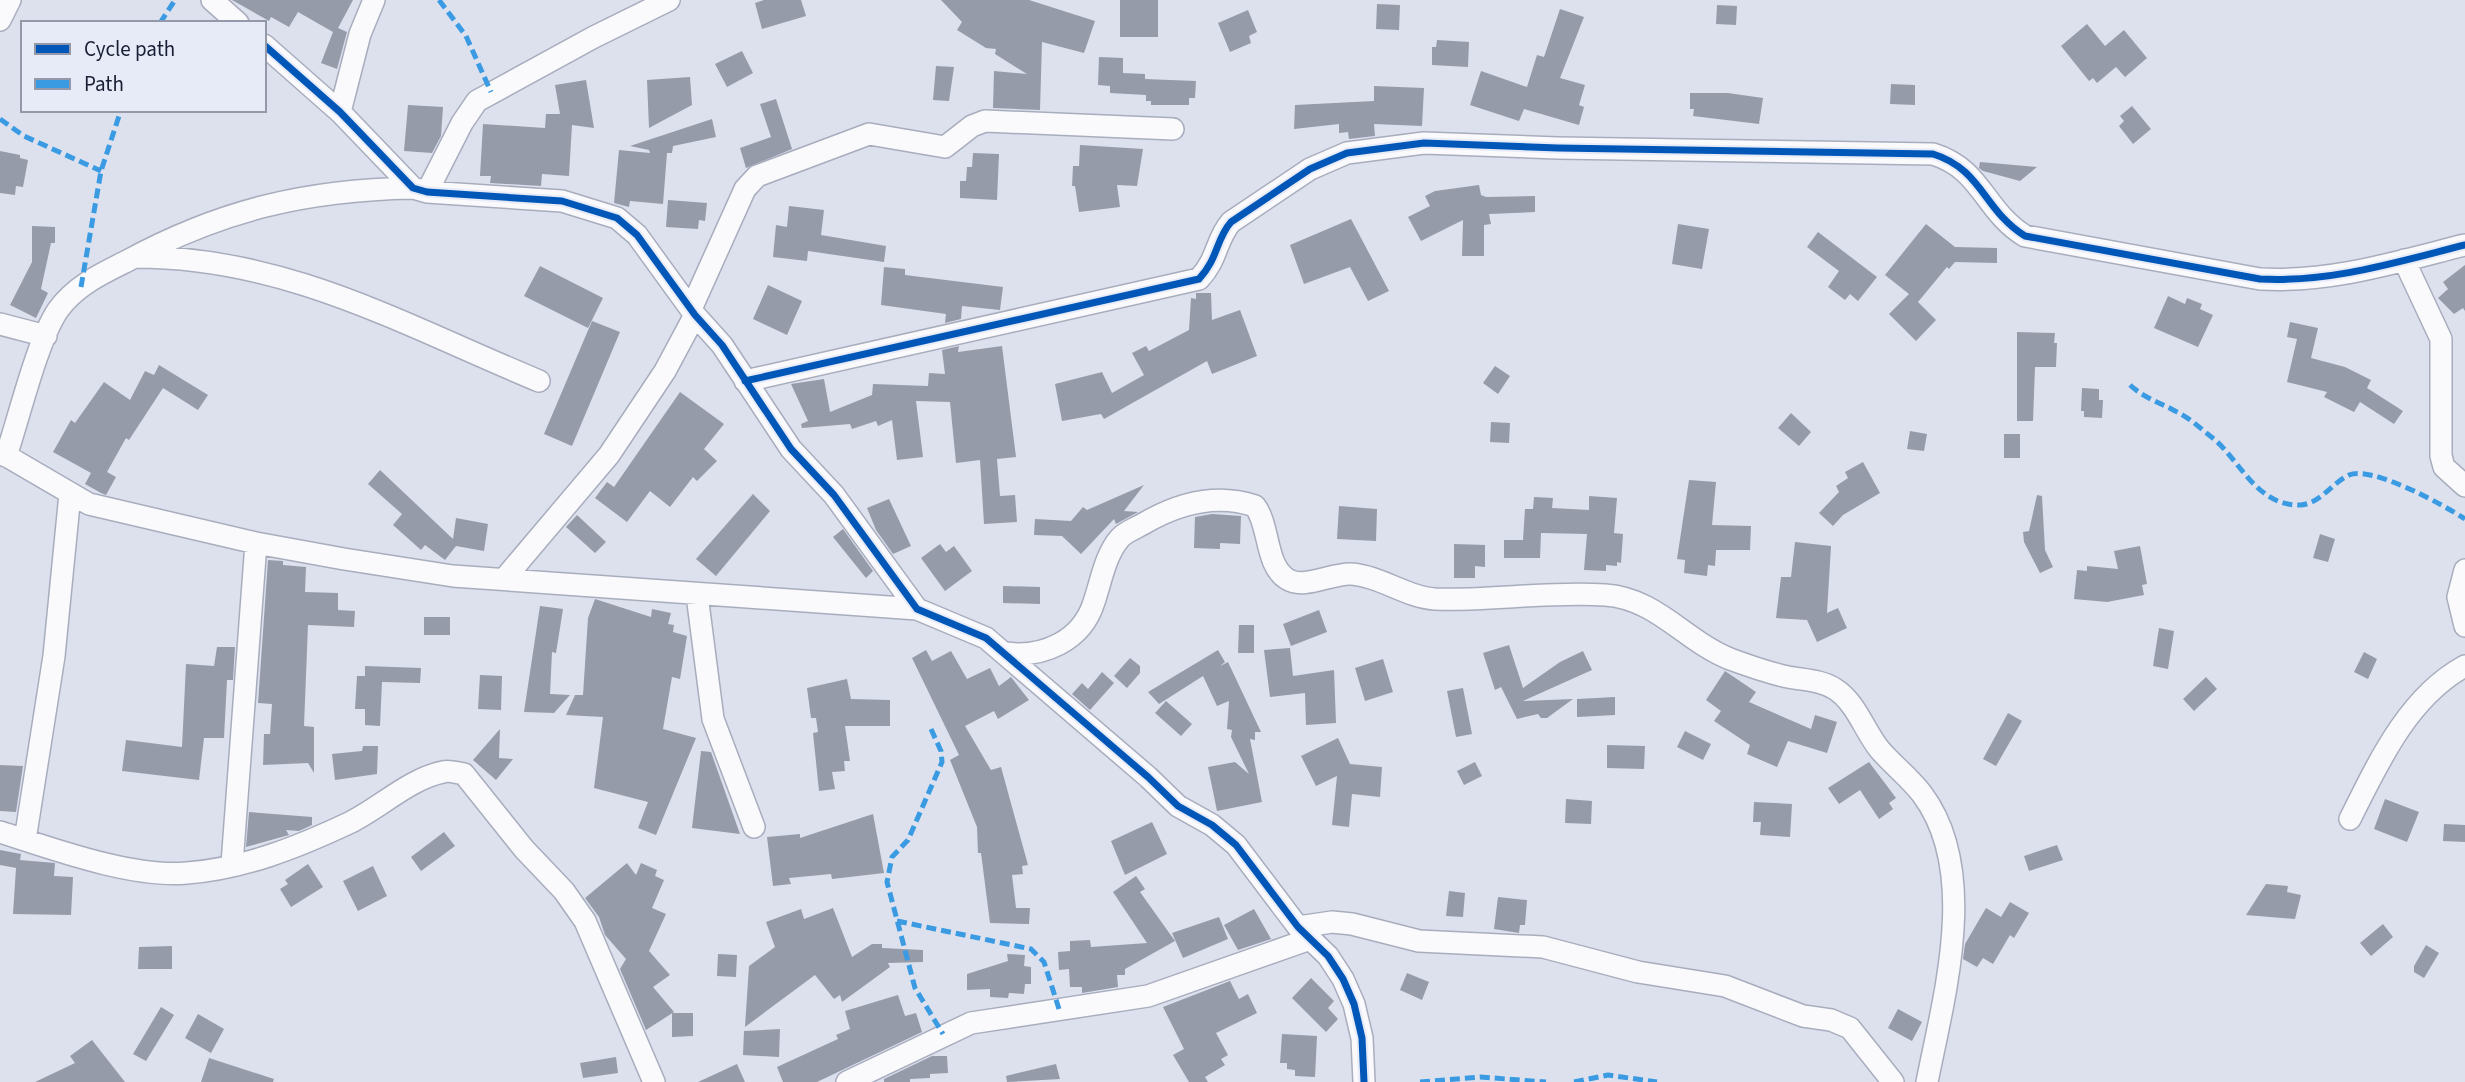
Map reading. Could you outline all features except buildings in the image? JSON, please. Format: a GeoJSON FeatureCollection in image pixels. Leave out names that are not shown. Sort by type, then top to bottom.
{"type":"FeatureCollection","features":[{"type":"Feature","properties":{"kind":"street"},"geometry":{"type":"LineString","coordinates":[[0,20],[10,0]]}},
{"type":"Feature","properties":{"kind":"street"},"geometry":{"type":"LineString","coordinates":[[212,0],[236,21]]}},
{"type":"Feature","properties":{"kind":"street"},"geometry":{"type":"LineString","coordinates":[[341,111],[360,34],[374,0]]}},
{"type":"Feature","properties":{"kind":"street"},"geometry":{"type":"LineString","coordinates":[[420,190],[477,102],[594,37],[669,0]]}},
{"type":"Feature","properties":{"kind":"street"},"geometry":{"type":"LineString","coordinates":[[266,48],[341,111],[420,190]]}},
{"type":"Feature","properties":{"kind":"street"},"geometry":{"type":"LineString","coordinates":[[505,578],[610,455],[665,371],[745,189],[757,176],[856,137],[881,134],[945,147],[972,126],[985,121],[1173,129]]}},
{"type":"Feature","properties":{"kind":"street"},"geometry":{"type":"LineString","coordinates":[[745,381],[1199,279],[1214,262],[1224,230],[1231,222],[1310,169],[1347,153],[1424,143],[1627,150],[1933,154],[1964,168],[2012,228],[2038,241],[2260,279],[2298,281],[2329,277],[2465,245]]}},
{"type":"Feature","properties":{"kind":"street"},"geometry":{"type":"LineString","coordinates":[[917,609],[834,495],[791,449],[722,345],[693,312],[637,235],[617,218],[562,201],[420,190],[354,189],[273,203],[200,225],[132,257],[89,281],[72,294],[57,312],[46,337],[3,454],[89,504],[256,543],[453,576],[917,609],[986,638],[1148,777],[1178,807],[1212,825],[1236,845],[1304,933],[1328,956],[1354,1004],[1362,1038],[1364,1082]]}},
{"type":"Feature","properties":{"kind":"street"},"geometry":{"type":"LineString","coordinates":[[132,257],[201,259],[288,278],[384,313],[539,381]]}},
{"type":"Feature","properties":{"kind":"street"},"geometry":{"type":"LineString","coordinates":[[2404,260],[2441,339],[2441,456],[2444,467],[2465,486]]}},
{"type":"Feature","properties":{"kind":"street"},"geometry":{"type":"LineString","coordinates":[[0,324],[46,337]]}},
{"type":"Feature","properties":{"kind":"street"},"geometry":{"type":"LineString","coordinates":[[25,840],[54,656],[70,494]]}},
{"type":"Feature","properties":{"kind":"street"},"geometry":{"type":"LineString","coordinates":[[1005,653],[1026,656],[1046,652],[1067,639],[1083,624],[1093,607],[1110,555],[1121,537],[1160,514],[1185,505],[1221,499],[1255,506],[1265,522],[1276,566],[1292,582],[1303,583],[1337,574],[1354,574],[1433,599],[1531,594],[1624,597],[1661,613],[1690,636],[1728,658],[1786,677],[1825,683],[1839,690],[1878,748],[1923,795],[1943,834],[1952,870],[1954,920],[1927,1082]]}},
{"type":"Feature","properties":{"kind":"street"},"geometry":{"type":"LineString","coordinates":[[232,864],[256,543]]}},
{"type":"Feature","properties":{"kind":"street"},"geometry":{"type":"LineString","coordinates":[[2465,570],[2458,597],[2465,626]]}},
{"type":"Feature","properties":{"kind":"street"},"geometry":{"type":"LineString","coordinates":[[697,595],[713,719],[754,827]]}},
{"type":"Feature","properties":{"kind":"street"},"geometry":{"type":"LineString","coordinates":[[2350,819],[2398,730],[2446,676],[2465,666]]}},
{"type":"Feature","properties":{"kind":"street"},"geometry":{"type":"LineString","coordinates":[[0,832],[59,851],[153,872],[187,873],[279,854],[352,821],[419,782],[444,771],[464,774],[524,849],[564,891],[585,921],[654,1082]]}},
{"type":"Feature","properties":{"kind":"street"},"geometry":{"type":"LineString","coordinates":[[847,1082],[971,1023],[1148,996],[1332,922],[1352,924],[1419,941],[1543,947],[1639,972],[1725,986],[1803,1016],[1831,1020],[1850,1028],[1893,1082]]}},
{"type":"Feature","properties":{"kind":"marked path"},"geometry":{"type":"LineString","coordinates":[[161,21],[175,0]]}},
{"type":"Feature","properties":{"kind":"marked path"},"geometry":{"type":"LineString","coordinates":[[439,0],[466,36],[491,92]]}},
{"type":"Feature","properties":{"kind":"marked path"},"geometry":{"type":"LineString","coordinates":[[81,287],[101,171],[120,112]]}},
{"type":"Feature","properties":{"kind":"marked path"},"geometry":{"type":"LineString","coordinates":[[0,119],[24,136],[101,171]]}},
{"type":"Feature","properties":{"kind":"marked path"},"geometry":{"type":"LineString","coordinates":[[2130,385],[2146,397],[2180,414],[2214,439],[2251,481],[2272,498],[2285,503],[2307,504],[2349,475],[2359,473],[2407,488],[2465,519]]}},
{"type":"Feature","properties":{"kind":"marked path"},"geometry":{"type":"LineString","coordinates":[[931,729],[941,751],[942,762],[908,840],[892,857],[887,882],[915,988],[943,1034]]}},
{"type":"Feature","properties":{"kind":"marked path"},"geometry":{"type":"LineString","coordinates":[[897,921],[1031,949],[1044,962],[1059,1009]]}},
{"type":"Feature","properties":{"kind":"marked path"},"geometry":{"type":"LineString","coordinates":[[1574,1082],[1608,1075],[1657,1082]]}},
{"type":"Feature","properties":{"kind":"marked path"},"geometry":{"type":"LineString","coordinates":[[1420,1082],[1480,1077],[1546,1082]]}},
{"type":"Feature","properties":{"kind":"cycle path"},"geometry":{"type":"LineString","coordinates":[[266,47],[340,112],[413,188],[427,192],[562,201],[617,218],[637,235],[695,315],[722,345],[791,449],[834,495],[917,609],[986,638],[1178,806],[1212,825],[1236,845],[1298,927],[1328,956],[1343,979],[1354,1004],[1362,1038],[1364,1082]]}},
{"type":"Feature","properties":{"kind":"cycle path"},"geometry":{"type":"LineString","coordinates":[[745,381],[1199,279],[1210,264],[1222,235],[1231,222],[1310,169],[1347,153],[1424,143],[1558,148],[1933,154],[1962,170],[2000,215],[2025,236],[2260,279],[2312,278],[2338,274],[2465,245]]}}]}
